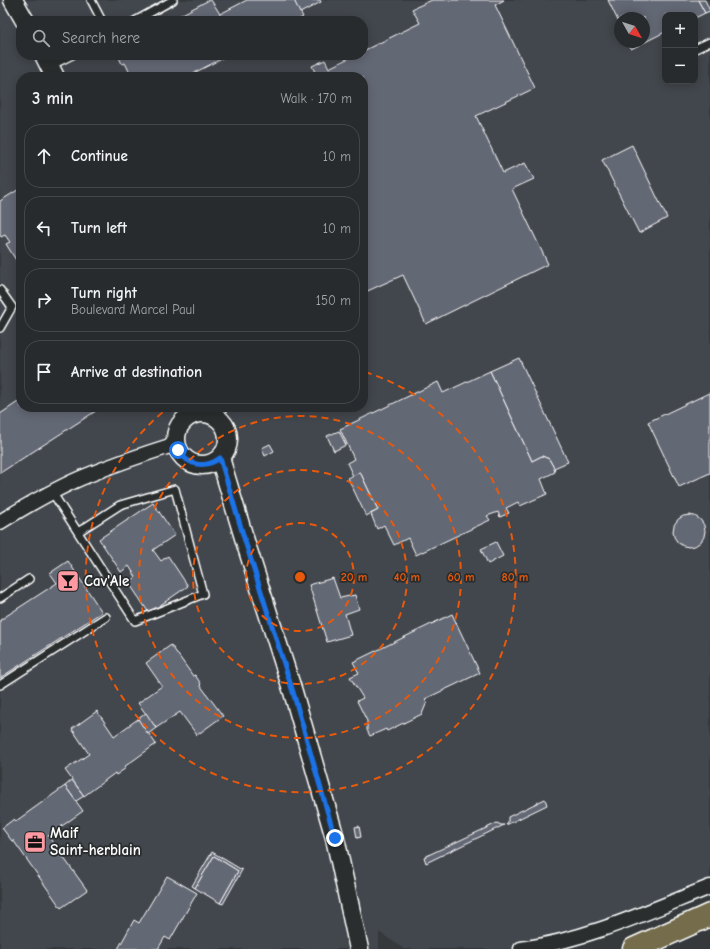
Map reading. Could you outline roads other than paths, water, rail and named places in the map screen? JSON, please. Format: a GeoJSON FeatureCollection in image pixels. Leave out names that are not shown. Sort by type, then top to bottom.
{"type":"FeatureCollection","features":[{"type":"Feature","properties":{"kind":"highway"},"geometry":{"type":"LineString","coordinates":[[634,949],[710,915]]}},
{"type":"Feature","properties":{"kind":"street"},"geometry":{"type":"LineString","coordinates":[[13,0],[22,16]]}},
{"type":"Feature","properties":{"kind":"street"},"geometry":{"type":"LineString","coordinates":[[194,412],[182,422],[176,432],[176,444],[186,460],[191,463],[203,465],[215,462],[224,454],[228,443],[228,437],[225,426],[222,422],[214,415],[202,412]]}},
{"type":"Feature","properties":{"kind":"street"},"geometry":{"type":"LineString","coordinates":[[0,522],[29,504],[80,478],[176,444]]}},
{"type":"Feature","properties":{"kind":"street"},"geometry":{"type":"LineString","coordinates":[[220,458],[293,692],[335,838],[359,949]]}},
{"type":"Feature","properties":{"kind":"street"},"geometry":{"type":"LineString","coordinates":[[521,949],[563,941],[584,935],[710,887]]}},
{"type":"Feature","properties":{"kind":"lane"},"geometry":{"type":"LineString","coordinates":[[91,0],[99,16]]}},
{"type":"Feature","properties":{"kind":"lane"},"geometry":{"type":"LineString","coordinates":[[144,16],[173,0]]}},
{"type":"Feature","properties":{"kind":"lane"},"geometry":{"type":"LineString","coordinates":[[697,48],[710,42]]}},
{"type":"Feature","properties":{"kind":"lane"},"geometry":{"type":"LineString","coordinates":[[49,66],[62,60]]}},
{"type":"Feature","properties":{"kind":"lane"},"geometry":{"type":"LineString","coordinates":[[0,290],[12,307],[0,328]]}},
{"type":"Feature","properties":{"kind":"lane"},"geometry":{"type":"LineString","coordinates":[[52,492],[135,621],[203,594],[175,489],[120,504],[78,532]]}},
{"type":"Feature","properties":{"kind":"lane"},"geometry":{"type":"LineString","coordinates":[[0,598],[29,579]]}},
{"type":"Feature","properties":{"kind":"lane"},"geometry":{"type":"LineString","coordinates":[[0,686],[106,617]]}},
{"type":"Feature","properties":{"kind":"place","name":"Cav'Ale"},"geometry":{"type":"Point","coordinates":[68,581]}},
{"type":"Feature","properties":{"kind":"place","name":"Maif Saint-herblain"},"geometry":{"type":"Point","coordinates":[35,842]}}]}
